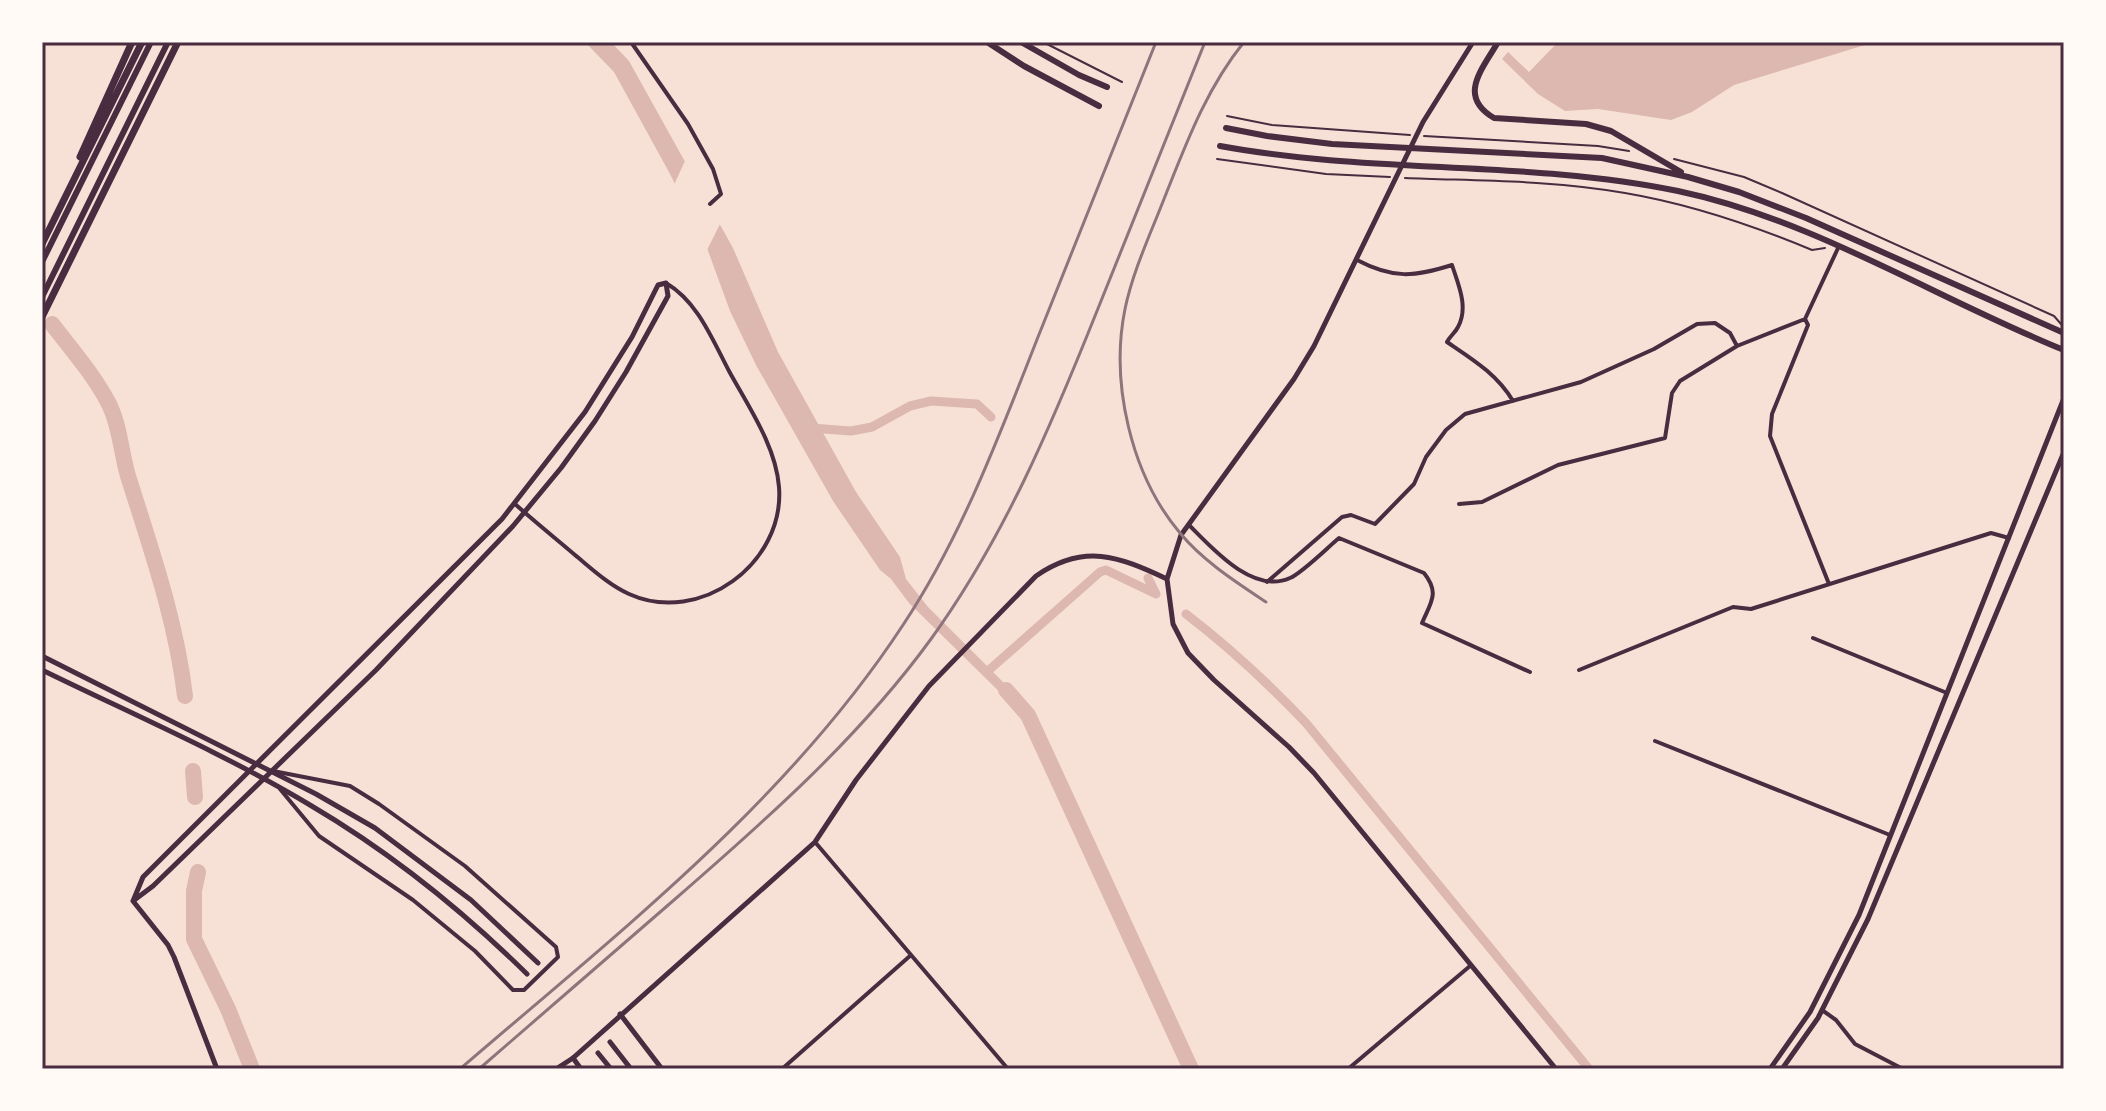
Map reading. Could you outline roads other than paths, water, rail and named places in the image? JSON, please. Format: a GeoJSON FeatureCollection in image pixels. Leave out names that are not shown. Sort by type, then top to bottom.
{"type":"FeatureCollection","features":[{"type":"Feature","properties":{"kind":"highway"},"geometry":{"type":"LineString","coordinates":[[42,243],[132,42]]}},
{"type":"Feature","properties":{"kind":"highway"},"geometry":{"type":"LineString","coordinates":[[42,243],[142,42]]}},
{"type":"Feature","properties":{"kind":"highway"},"geometry":{"type":"LineString","coordinates":[[42,317],[178,42]]}},
{"type":"Feature","properties":{"kind":"main road"},"geometry":{"type":"LineString","coordinates":[[42,262],[151,42]]}},
{"type":"Feature","properties":{"kind":"main road"},"geometry":{"type":"LineString","coordinates":[[42,297],[168,42]]}},
{"type":"Feature","properties":{"kind":"main road"},"geometry":{"type":"LineString","coordinates":[[987,42],[1024,66],[1099,106]]}},
{"type":"Feature","properties":{"kind":"main road"},"geometry":{"type":"LineString","coordinates":[[1021,42],[1107,87]]}},
{"type":"Feature","properties":{"kind":"main road"},"geometry":{"type":"LineString","coordinates":[[1498,42],[1474,89],[1481,111],[1494,118],[1586,124],[1611,131],[1688,177]]}},
{"type":"Feature","properties":{"kind":"main road"},"geometry":{"type":"LineString","coordinates":[[1226,128],[1332,144],[1602,158],[1688,177],[1739,192],[1806,218],[2064,333]]}},
{"type":"Feature","properties":{"kind":"main road"},"geometry":{"type":"LineString","coordinates":[[1220,146],[1327,162],[1598,178],[1678,191],[1734,206],[1839,246],[2006,327],[2064,350]]}},
{"type":"Feature","properties":{"kind":"street"},"geometry":{"type":"LineString","coordinates":[[631,42],[688,124],[713,169],[721,194],[710,204]]}},
{"type":"Feature","properties":{"kind":"street"},"geometry":{"type":"LineString","coordinates":[[1473,42],[1423,122],[1314,346],[1294,379],[1181,535],[1167,579],[1173,624],[1188,653],[1306,764],[1556,1069]]}},
{"type":"Feature","properties":{"kind":"street"},"geometry":{"type":"LineString","coordinates":[[1459,504],[1482,502],[1558,465],[1665,438],[1672,393],[1680,381],[1737,346],[1805,319],[1839,246]]}},
{"type":"Feature","properties":{"kind":"street"},"geometry":{"type":"LineString","coordinates":[[1357,260],[1392,274],[1421,274],[1452,265],[1463,313],[1447,342],[1488,370],[1505,386],[1514,402]]}},
{"type":"Feature","properties":{"kind":"street"},"geometry":{"type":"LineString","coordinates":[[133,901],[153,886],[376,670],[524,512],[578,445],[626,372],[668,296],[666,283]]}},
{"type":"Feature","properties":{"kind":"street"},"geometry":{"type":"LineString","coordinates":[[133,901],[143,877],[515,504],[585,412],[632,337],[658,285],[666,283],[681,292],[700,316],[775,463],[779,503],[772,534],[761,553],[730,586],[674,602],[653,601],[631,595],[610,584],[515,504]]}},
{"type":"Feature","properties":{"kind":"street"},"geometry":{"type":"LineString","coordinates":[[1805,319],[1808,325],[1772,414],[1770,436],[1829,584]]}},
{"type":"Feature","properties":{"kind":"street"},"geometry":{"type":"LineString","coordinates":[[1267,582],[1342,517],[1351,515],[1375,524],[1414,484],[1426,457],[1446,430],[1465,414],[1581,382],[1654,349],[1697,324],[1715,323],[1730,333],[1737,346]]}},
{"type":"Feature","properties":{"kind":"street"},"geometry":{"type":"LineString","coordinates":[[1770,1069],[1810,1012],[1859,915],[2064,398]]}},
{"type":"Feature","properties":{"kind":"street"},"geometry":{"type":"LineString","coordinates":[[1782,1069],[1822,1010],[1868,919],[2064,452]]}},
{"type":"Feature","properties":{"kind":"street"},"geometry":{"type":"LineString","coordinates":[[1189,525],[1254,579],[1267,582],[1290,578],[1339,538],[1424,573],[1435,592],[1422,623],[1530,672]]}},
{"type":"Feature","properties":{"kind":"street"},"geometry":{"type":"LineString","coordinates":[[1579,670],[1733,607],[1751,609],[1991,533],[2009,538]]}},
{"type":"Feature","properties":{"kind":"street"},"geometry":{"type":"LineString","coordinates":[[556,1069],[573,1058],[815,842],[856,780],[953,659],[1036,576],[1072,558],[1113,557],[1167,579]]}},
{"type":"Feature","properties":{"kind":"street"},"geometry":{"type":"LineString","coordinates":[[1813,638],[1947,693]]}},
{"type":"Feature","properties":{"kind":"street"},"geometry":{"type":"LineString","coordinates":[[42,656],[338,806],[413,855],[471,900],[538,963]]}},
{"type":"Feature","properties":{"kind":"street"},"geometry":{"type":"LineString","coordinates":[[42,670],[262,778],[330,817],[400,864],[461,912],[527,974]]}},
{"type":"Feature","properties":{"kind":"street"},"geometry":{"type":"LineString","coordinates":[[1655,741],[1890,835]]}},
{"type":"Feature","properties":{"kind":"street"},"geometry":{"type":"LineString","coordinates":[[272,771],[350,786],[379,804],[436,843],[488,885],[556,947],[558,957],[524,990],[513,990],[475,951],[413,900],[319,836],[279,787]]}},
{"type":"Feature","properties":{"kind":"street"},"geometry":{"type":"LineString","coordinates":[[815,842],[1008,1069]]}},
{"type":"Feature","properties":{"kind":"street"},"geometry":{"type":"LineString","coordinates":[[133,901],[174,957],[217,1069]]}},
{"type":"Feature","properties":{"kind":"street"},"geometry":{"type":"LineString","coordinates":[[782,1069],[911,955]]}},
{"type":"Feature","properties":{"kind":"street"},"geometry":{"type":"LineString","coordinates":[[1348,1069],[1470,966]]}},
{"type":"Feature","properties":{"kind":"street"},"geometry":{"type":"LineString","coordinates":[[1822,1010],[1836,1020],[1855,1044],[1903,1069]]}},
{"type":"Feature","properties":{"kind":"street"},"geometry":{"type":"LineString","coordinates":[[620,1014],[662,1069]]}},
{"type":"Feature","properties":{"kind":"street"},"geometry":{"type":"LineString","coordinates":[[610,1042],[631,1069]]}},
{"type":"Feature","properties":{"kind":"street"},"geometry":{"type":"LineString","coordinates":[[598,1053],[611,1069]]}},
{"type":"Feature","properties":{"kind":"street"},"geometry":{"type":"LineString","coordinates":[[573,1058],[581,1069]]}},
{"type":"Feature","properties":{"kind":"waterway"},"geometry":{"type":"LineString","coordinates":[[52,324],[90,373],[113,412],[128,476],[169,612],[185,696]]}},
{"type":"Feature","properties":{"kind":"waterway"},"geometry":{"type":"LineString","coordinates":[[811,428],[851,431],[872,427],[910,406],[931,401],[977,404],[991,417]]}},
{"type":"Feature","properties":{"kind":"waterway"},"geometry":{"type":"LineString","coordinates":[[989,670],[1100,572],[1106,570],[1156,594]]}},
{"type":"Feature","properties":{"kind":"waterway"},"geometry":{"type":"LineString","coordinates":[[1148,578],[1156,594]]}},
{"type":"Feature","properties":{"kind":"waterway"},"geometry":{"type":"LineString","coordinates":[[1186,614],[1248,666],[1306,723],[1589,1069]]}},
{"type":"Feature","properties":{"kind":"waterway"},"geometry":{"type":"LineString","coordinates":[[1006,690],[1028,715],[1191,1069]]}},
{"type":"Feature","properties":{"kind":"waterway"},"geometry":{"type":"LineString","coordinates":[[193,771],[195,797]]}},
{"type":"Feature","properties":{"kind":"waterway"},"geometry":{"type":"LineString","coordinates":[[198,872],[194,891],[194,939],[228,1009],[252,1069]]}},
{"type":"Feature","properties":{"kind":"railway"},"geometry":{"type":"LineString","coordinates":[[460,1069],[639,915],[754,807],[807,750],[857,689],[903,625],[944,556],[978,485],[1156,42]]}},
{"type":"Feature","properties":{"kind":"railway"},"geometry":{"type":"LineString","coordinates":[[479,1069],[709,870],[810,777],[873,710],[931,639],[981,561],[1044,439],[1205,42]]}},
{"type":"Feature","properties":{"kind":"railway"},"geometry":{"type":"LineString","coordinates":[[1244,42],[1198,118],[1142,253],[1125,309],[1120,367],[1128,427],[1137,456],[1163,510],[1199,553],[1266,602]]}}]}
